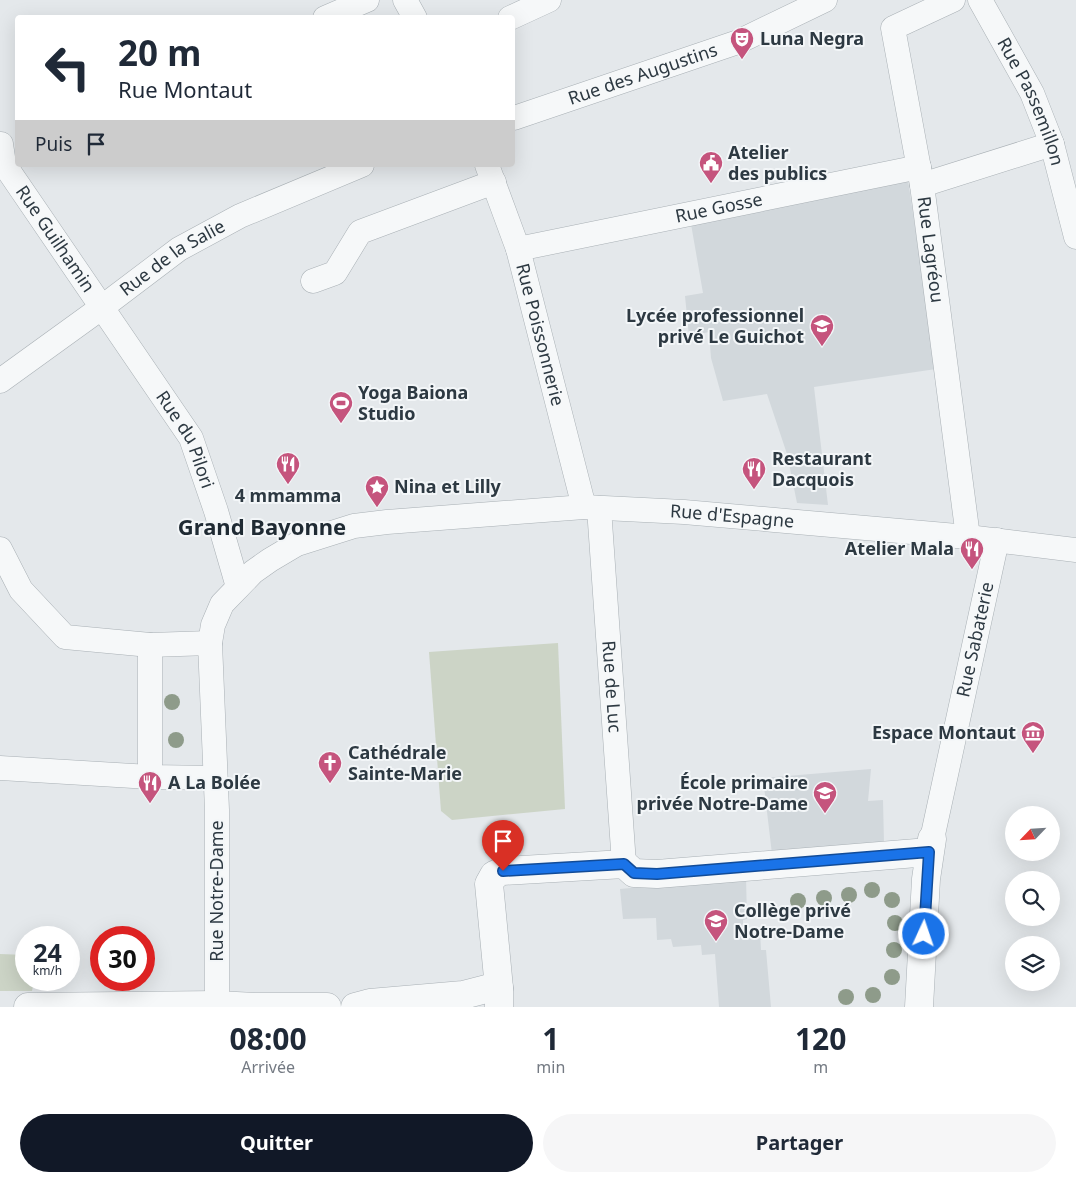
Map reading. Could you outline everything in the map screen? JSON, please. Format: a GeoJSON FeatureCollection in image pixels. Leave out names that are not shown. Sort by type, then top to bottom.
{"type":"FeatureCollection","features":[{"type":"Feature","properties":{"kind":"street"},"geometry":{"type":"LineString","coordinates":[[331,15],[367,0]]}},
{"type":"Feature","properties":{"kind":"street"},"geometry":{"type":"LineString","coordinates":[[405,0],[413,15]]}},
{"type":"Feature","properties":{"kind":"street"},"geometry":{"type":"LineString","coordinates":[[515,16],[549,0]]}},
{"type":"Feature","properties":{"kind":"street","name":"Rue des Augustins"},"geometry":{"type":"LineString","coordinates":[[515,118],[738,42],[825,0]]}},
{"type":"Feature","properties":{"kind":"street","name":"Rue Lagréou"},"geometry":{"type":"LineString","coordinates":[[953,0],[893,28],[920,176],[968,537]]}},
{"type":"Feature","properties":{"kind":"street","name":"Rue Passemillon"},"geometry":{"type":"LineString","coordinates":[[980,0],[1032,93],[1052,144],[1076,237]]}},
{"type":"Feature","properties":{"kind":"street","name":"Rue Guilhamin"},"geometry":{"type":"LineString","coordinates":[[6,143],[4,164],[101,308]]}},
{"type":"Feature","properties":{"kind":"street","name":"Rue Gosse"},"geometry":{"type":"LineString","coordinates":[[518,249],[920,176],[1052,144]]}},
{"type":"Feature","properties":{"kind":"street","name":"Rue de la Salie"},"geometry":{"type":"LineString","coordinates":[[0,381],[179,249],[240,216],[357,167]]}},
{"type":"Feature","properties":{"kind":"street"},"geometry":{"type":"LineString","coordinates":[[313,281],[342,277],[360,232],[490,173]]}},
{"type":"Feature","properties":{"kind":"street","name":"Rue Poissonnerie"},"geometry":{"type":"LineString","coordinates":[[490,173],[518,249],[591,508]]}},
{"type":"Feature","properties":{"kind":"street","name":"Rue du Pilori"},"geometry":{"type":"LineString","coordinates":[[101,308],[191,438],[216,511],[238,587]]}},
{"type":"Feature","properties":{"kind":"street","name":"Rue d'Espagne"},"geometry":{"type":"LineString","coordinates":[[238,587],[253,572],[297,544],[354,526],[591,508],[684,512],[968,537],[1076,550]]}},
{"type":"Feature","properties":{"kind":"street","name":"Rue de Luc"},"geometry":{"type":"LineString","coordinates":[[591,508],[624,864]]}},
{"type":"Feature","properties":{"kind":"street","name":"Rue Sabaterie"},"geometry":{"type":"LineString","coordinates":[[919,1007],[931,846],[997,540]]}},
{"type":"Feature","properties":{"kind":"street"},"geometry":{"type":"LineString","coordinates":[[0,549],[21,590],[65,636],[150,645],[210,643]]}},
{"type":"Feature","properties":{"kind":"street","name":"Rue Notre-Dame"},"geometry":{"type":"LineString","coordinates":[[217,1005],[217,810],[210,643],[213,625],[222,604],[238,587]]}},
{"type":"Feature","properties":{"kind":"street"},"geometry":{"type":"LineString","coordinates":[[150,645],[150,777]]}},
{"type":"Feature","properties":{"kind":"street"},"geometry":{"type":"LineString","coordinates":[[0,768],[150,777],[215,778]]}},
{"type":"Feature","properties":{"kind":"street"},"geometry":{"type":"LineString","coordinates":[[499,997],[490,884],[494,875],[503,871],[624,864],[634,873],[657,874],[931,846]]}},
{"type":"Feature","properties":{"kind":"street"},"geometry":{"type":"LineString","coordinates":[[355,1007],[370,1003],[463,995],[494,987],[499,997]]}},
{"type":"Feature","properties":{"kind":"street"},"geometry":{"type":"LineString","coordinates":[[28,1007],[217,1005],[327,1007]]}},
{"type":"Feature","properties":{"kind":"shaded area","name":"Lycée professionnel privé Le Guichot"},"geometry":{"type":"Polygon","coordinates":[[[908,180],[936,369],[814,387],[828,505],[797,503],[787,454],[767,394],[723,401],[711,358],[709,332],[689,336],[685,296],[703,293],[691,224],[908,180]]]}},
{"type":"Feature","properties":{"kind":"shaded area"},"geometry":{"type":"Polygon","coordinates":[[[558,643],[565,809],[452,820],[441,811],[429,652],[558,643]]]}},
{"type":"Feature","properties":{"kind":"shaded area","name":"École primaire privée Notre-Dame"},"geometry":{"type":"Polygon","coordinates":[[[871,769],[868,801],[883,800],[884,843],[772,854],[763,778],[871,769]]]}},
{"type":"Feature","properties":{"kind":"shaded area","name":"Collège privé Notre-Dame"},"geometry":{"type":"Polygon","coordinates":[[[746,877],[747,919],[743,920],[743,930],[760,931],[761,950],[766,950],[771,1007],[719,1007],[715,954],[702,955],[701,945],[673,947],[671,939],[657,940],[656,918],[623,919],[620,889],[746,877]]]}},
{"type":"Feature","properties":{"kind":"shaded area"},"geometry":{"type":"Polygon","coordinates":[[[0,954],[15,955],[15,991],[0,991],[0,954]]]}},
{"type":"Feature","properties":{"kind":"place","name":"Luna Negra"},"geometry":{"type":"Point","coordinates":[742,60]}},
{"type":"Feature","properties":{"kind":"place","name":"Atelier des publics"},"geometry":{"type":"Point","coordinates":[711,184]}},
{"type":"Feature","properties":{"kind":"place","name":"Lycée professionnel privé Le Guichot"},"geometry":{"type":"Point","coordinates":[822,347]}},
{"type":"Feature","properties":{"kind":"place","name":"Yoga Baiona Studio"},"geometry":{"type":"Point","coordinates":[341,424]}},
{"type":"Feature","properties":{"kind":"place","name":"4 mmamma"},"geometry":{"type":"Point","coordinates":[288,485]}},
{"type":"Feature","properties":{"kind":"place","name":"Restaurant Dacquois"},"geometry":{"type":"Point","coordinates":[754,490]}},
{"type":"Feature","properties":{"kind":"place","name":"Nina et Lilly"},"geometry":{"type":"Point","coordinates":[377,508]}},
{"type":"Feature","properties":{"kind":"place","name":"Atelier Mala"},"geometry":{"type":"Point","coordinates":[972,570]}},
{"type":"Feature","properties":{"kind":"place","name":"Espace Montaut"},"geometry":{"type":"Point","coordinates":[1033,754]}},
{"type":"Feature","properties":{"kind":"place","name":"Cathédrale Sainte-Marie"},"geometry":{"type":"Point","coordinates":[330,784]}},
{"type":"Feature","properties":{"kind":"place","name":"A La Bolée"},"geometry":{"type":"Point","coordinates":[150,804]}},
{"type":"Feature","properties":{"kind":"place","name":"École primaire privée Notre-Dame"},"geometry":{"type":"Point","coordinates":[825,814]}},
{"type":"Feature","properties":{"kind":"place","name":"Collège privé Notre-Dame"},"geometry":{"type":"Point","coordinates":[716,942]}},
{"type":"Feature","properties":{"kind":"district","name":"Grand Bayonne"},"geometry":{"type":"Point","coordinates":[262,527]}},
{"type":"Feature","properties":{"kind":"route"},"geometry":{"type":"LineString","coordinates":[[503,871],[624,864],[634,873],[657,874],[929,852],[924,934]]}}]}
